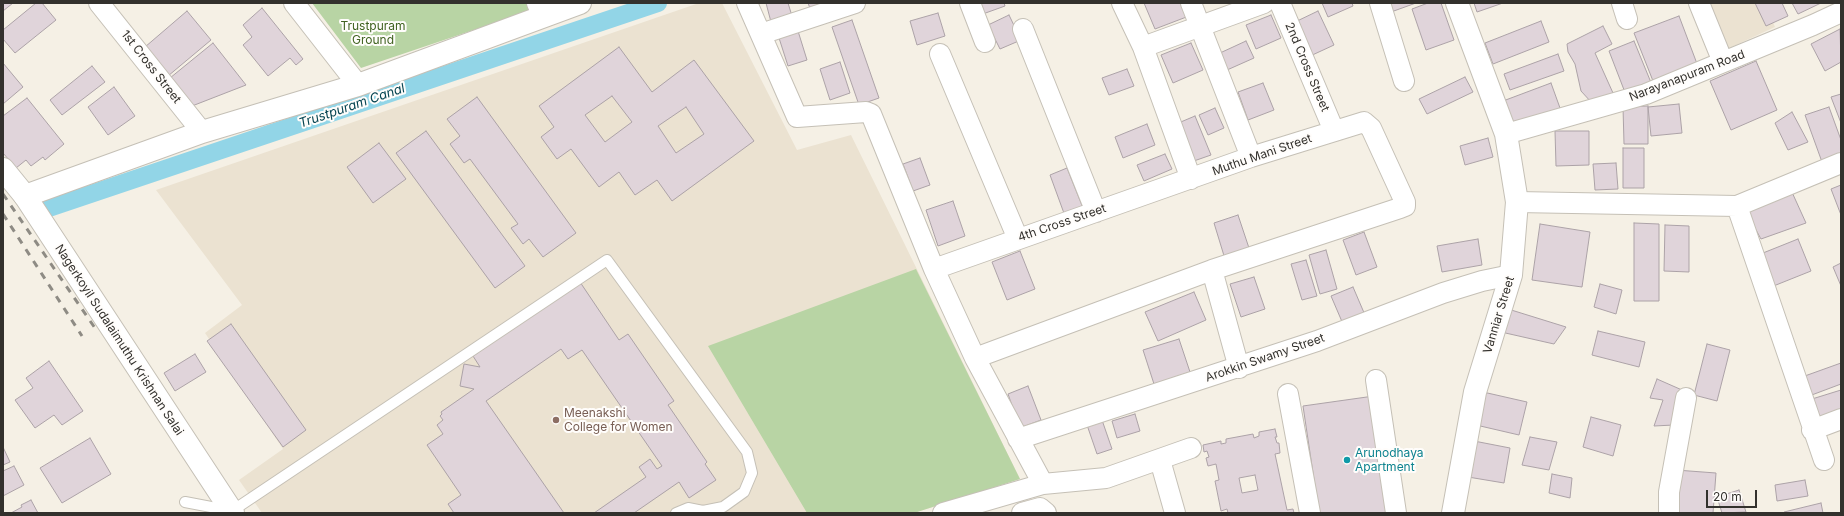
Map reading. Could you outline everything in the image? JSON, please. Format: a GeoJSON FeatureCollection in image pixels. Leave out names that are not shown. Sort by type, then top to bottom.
{"type":"FeatureCollection","features":[{"type":"Feature","properties":{"kind":"street","name":"1st Cross Street"},"geometry":{"type":"LineString","coordinates":[[99,3],[202,132]]}},
{"type":"Feature","properties":{"kind":"street"},"geometry":{"type":"LineString","coordinates":[[294,3],[358,85]]}},
{"type":"Feature","properties":{"kind":"street"},"geometry":{"type":"LineString","coordinates":[[25,196],[202,132],[358,85],[540,10],[580,3]]}},
{"type":"Feature","properties":{"kind":"street"},"geometry":{"type":"LineString","coordinates":[[761,34],[855,3]]}},
{"type":"Feature","properties":{"kind":"street"},"geometry":{"type":"LineString","coordinates":[[970,3],[986,42]]}},
{"type":"Feature","properties":{"kind":"street"},"geometry":{"type":"LineString","coordinates":[[1122,3],[1143,47],[1191,179]]}},
{"type":"Feature","properties":{"kind":"street"},"geometry":{"type":"LineString","coordinates":[[1191,3],[1202,27],[1251,157]]}},
{"type":"Feature","properties":{"kind":"street"},"geometry":{"type":"LineString","coordinates":[[1143,47],[1202,27],[1264,3]]}},
{"type":"Feature","properties":{"kind":"street","name":"2nd Cross Street"},"geometry":{"type":"LineString","coordinates":[[1280,3],[1334,131]]}},
{"type":"Feature","properties":{"kind":"street"},"geometry":{"type":"LineString","coordinates":[[1380,3],[1404,80]]}},
{"type":"Feature","properties":{"kind":"street","name":"Vanniar Street"},"geometry":{"type":"LineString","coordinates":[[1453,513],[1475,392],[1511,275],[1517,202],[1506,134],[1457,3]]}},
{"type":"Feature","properties":{"kind":"street"},"geometry":{"type":"LineString","coordinates":[[1699,3],[1723,62]]}},
{"type":"Feature","properties":{"kind":"street"},"geometry":{"type":"LineString","coordinates":[[748,7],[796,117],[866,112],[871,114],[934,269],[975,358],[1043,484]]}},
{"type":"Feature","properties":{"kind":"street","name":"Narayanapuram Road"},"geometry":{"type":"LineString","coordinates":[[1506,134],[1646,94],[1841,12]]}},
{"type":"Feature","properties":{"kind":"street"},"geometry":{"type":"LineString","coordinates":[[1023,29],[1096,212]]}},
{"type":"Feature","properties":{"kind":"street"},"geometry":{"type":"LineString","coordinates":[[940,54],[1018,239]]}},
{"type":"Feature","properties":{"kind":"street","name":"Muthu Mani Street"},"geometry":{"type":"LineString","coordinates":[[1191,179],[1251,157],[1364,122],[1368,124],[1405,202],[1405,206],[1212,270]]}},
{"type":"Feature","properties":{"kind":"street"},"geometry":{"type":"LineString","coordinates":[[1517,202],[1737,206],[1841,163]]}},
{"type":"Feature","properties":{"kind":"street","name":"Nagerkoyil Sudalaimuthu Krishnan Salai"},"geometry":{"type":"LineString","coordinates":[[3,169],[25,196],[232,512]]}},
{"type":"Feature","properties":{"kind":"street","name":"4th Cross Street"},"geometry":{"type":"LineString","coordinates":[[934,269],[1191,179]]}},
{"type":"Feature","properties":{"kind":"street"},"geometry":{"type":"LineString","coordinates":[[1737,206],[1812,430],[1824,460]]}},
{"type":"Feature","properties":{"kind":"street"},"geometry":{"type":"LineString","coordinates":[[975,358],[1212,270],[1239,368]]}},
{"type":"Feature","properties":{"kind":"street","name":"Arokkin Swamy Street"},"geometry":{"type":"LineString","coordinates":[[1018,439],[1239,368],[1317,341],[1443,293],[1482,281],[1511,275]]}},
{"type":"Feature","properties":{"kind":"street"},"geometry":{"type":"LineString","coordinates":[[1376,380],[1396,513]]}},
{"type":"Feature","properties":{"kind":"street"},"geometry":{"type":"LineString","coordinates":[[1288,394],[1310,513]]}},
{"type":"Feature","properties":{"kind":"street"},"geometry":{"type":"LineString","coordinates":[[1669,513],[1670,492],[1686,398]]}},
{"type":"Feature","properties":{"kind":"street"},"geometry":{"type":"LineString","coordinates":[[1812,430],[1841,419]]}},
{"type":"Feature","properties":{"kind":"street"},"geometry":{"type":"LineString","coordinates":[[943,513],[998,506],[1043,484],[1106,478],[1191,448]]}},
{"type":"Feature","properties":{"kind":"street"},"geometry":{"type":"LineString","coordinates":[[1160,460],[1175,513]]}},
{"type":"Feature","properties":{"kind":"street"},"geometry":{"type":"LineString","coordinates":[[1022,513],[1040,508],[1046,513]]}},
{"type":"Feature","properties":{"kind":"lane"},"geometry":{"type":"LineString","coordinates":[[185,502],[232,512],[607,260],[747,452],[749,459],[752,474],[744,492],[723,507],[703,511],[688,508],[676,513]]}},
{"type":"Feature","properties":{"kind":"shaded area"},"geometry":{"type":"Polygon","coordinates":[[[699,3],[722,3],[797,150],[851,135],[1020,479],[914,513],[262,513],[239,480],[283,449],[205,333],[242,305],[156,190],[699,3]]]}},
{"type":"Feature","properties":{"kind":"shaded area"},"geometry":{"type":"Polygon","coordinates":[[[1689,3],[1765,3],[1775,27],[1712,56],[1689,3]]]}},
{"type":"Feature","properties":{"kind":"green space","name":"Trustpuram Ground"},"geometry":{"type":"Polygon","coordinates":[[[312,3],[530,3],[533,10],[361,68],[312,3]]]}},
{"type":"Feature","properties":{"kind":"green space"},"geometry":{"type":"Polygon","coordinates":[[[916,269],[1020,479],[914,513],[807,513],[708,346],[916,269]]]}},
{"type":"Feature","properties":{"kind":"building"},"geometry":{"type":"Polygon","coordinates":[[[3,3],[13,3],[3,11],[3,3]]]}},
{"type":"Feature","properties":{"kind":"building"},"geometry":{"type":"Polygon","coordinates":[[[36,3],[42,3],[56,20],[15,53],[3,39],[3,30],[36,3]]]}},
{"type":"Feature","properties":{"kind":"building"},"geometry":{"type":"Polygon","coordinates":[[[766,3],[788,3],[792,16],[771,22],[766,3]]]}},
{"type":"Feature","properties":{"kind":"building"},"geometry":{"type":"Polygon","coordinates":[[[808,3],[835,3],[811,11],[808,3]]]}},
{"type":"Feature","properties":{"kind":"building"},"geometry":{"type":"Polygon","coordinates":[[[975,3],[1004,3],[1005,6],[980,15],[975,3]]]}},
{"type":"Feature","properties":{"kind":"building"},"geometry":{"type":"Polygon","coordinates":[[[1144,3],[1183,3],[1189,16],[1155,29],[1144,3]]]}},
{"type":"Feature","properties":{"kind":"building"},"geometry":{"type":"Polygon","coordinates":[[[1322,3],[1352,3],[1353,6],[1328,17],[1322,3]]]}},
{"type":"Feature","properties":{"kind":"building"},"geometry":{"type":"Polygon","coordinates":[[[1388,3],[1416,3],[1391,12],[1388,3]]]}},
{"type":"Feature","properties":{"kind":"building"},"geometry":{"type":"Polygon","coordinates":[[[1428,3],[1441,3],[1454,40],[1426,50],[1412,9],[1428,3]]]}},
{"type":"Feature","properties":{"kind":"building"},"geometry":{"type":"Polygon","coordinates":[[[1474,3],[1503,3],[1477,12],[1474,3]]]}},
{"type":"Feature","properties":{"kind":"building"},"geometry":{"type":"Polygon","coordinates":[[[1755,3],[1782,3],[1788,16],[1766,26],[1755,3]]]}},
{"type":"Feature","properties":{"kind":"building"},"geometry":{"type":"Polygon","coordinates":[[[1792,3],[1821,3],[1798,14],[1792,3]]]}},
{"type":"Feature","properties":{"kind":"building"},"geometry":{"type":"Polygon","coordinates":[[[262,8],[303,59],[296,65],[290,58],[268,76],[243,45],[252,37],[243,25],[262,8]]]}},
{"type":"Feature","properties":{"kind":"building"},"geometry":{"type":"Polygon","coordinates":[[[187,11],[211,40],[168,76],[145,47],[187,11]]]}},
{"type":"Feature","properties":{"kind":"building"},"geometry":{"type":"Polygon","coordinates":[[[1318,11],[1334,45],[1308,57],[1293,23],[1318,11]]]}},
{"type":"Feature","properties":{"kind":"building"},"geometry":{"type":"Polygon","coordinates":[[[938,13],[945,36],[917,45],[910,21],[938,13]]]}},
{"type":"Feature","properties":{"kind":"building"},"geometry":{"type":"Polygon","coordinates":[[[1009,15],[1021,40],[1000,49],[988,25],[1009,15]]]}},
{"type":"Feature","properties":{"kind":"building"},"geometry":{"type":"Polygon","coordinates":[[[1271,15],[1281,38],[1256,49],[1246,25],[1271,15]]]}},
{"type":"Feature","properties":{"kind":"building"},"geometry":{"type":"Polygon","coordinates":[[[1679,16],[1699,69],[1655,86],[1634,33],[1679,16]]]}},
{"type":"Feature","properties":{"kind":"building"},"geometry":{"type":"Polygon","coordinates":[[[852,20],[879,98],[859,105],[832,27],[852,20]]]}},
{"type":"Feature","properties":{"kind":"building"},"geometry":{"type":"Polygon","coordinates":[[[1541,21],[1549,42],[1493,64],[1485,43],[1541,21]]]}},
{"type":"Feature","properties":{"kind":"building"},"geometry":{"type":"Polygon","coordinates":[[[1603,26],[1612,44],[1595,53],[1613,93],[1592,103],[1581,91],[1575,64],[1568,52],[1567,44],[1603,26]]]}},
{"type":"Feature","properties":{"kind":"building"},"geometry":{"type":"Polygon","coordinates":[[[1840,29],[1841,62],[1825,71],[1811,44],[1840,29]]]}},
{"type":"Feature","properties":{"kind":"building"},"geometry":{"type":"Polygon","coordinates":[[[798,31],[807,60],[788,66],[779,38],[798,31]]]}},
{"type":"Feature","properties":{"kind":"building"},"geometry":{"type":"Polygon","coordinates":[[[1246,41],[1254,58],[1227,70],[1220,53],[1246,41]]]}},
{"type":"Feature","properties":{"kind":"building"},"geometry":{"type":"Polygon","coordinates":[[[1634,41],[1652,85],[1626,95],[1609,51],[1634,41]]]}},
{"type":"Feature","properties":{"kind":"building"},"geometry":{"type":"Polygon","coordinates":[[[213,43],[246,85],[192,106],[170,78],[213,43]]]}},
{"type":"Feature","properties":{"kind":"building"},"geometry":{"type":"Polygon","coordinates":[[[1191,43],[1203,70],[1173,83],[1161,55],[1191,43]]]}},
{"type":"Feature","properties":{"kind":"building"},"geometry":{"type":"Polygon","coordinates":[[[619,47],[652,92],[694,60],[754,141],[672,201],[657,180],[635,195],[619,172],[599,187],[571,149],[557,159],[541,137],[554,127],[539,106],[619,47]],[[612,96],[585,115],[605,142],[632,122],[612,96]],[[686,107],[658,126],[676,153],[704,134],[686,107]]]}},
{"type":"Feature","properties":{"kind":"building"},"geometry":{"type":"Polygon","coordinates":[[[1558,54],[1564,71],[1510,90],[1504,74],[1558,54]]]}},
{"type":"Feature","properties":{"kind":"building"},"geometry":{"type":"Polygon","coordinates":[[[1756,61],[1777,110],[1731,130],[1710,81],[1756,61]]]}},
{"type":"Feature","properties":{"kind":"building"},"geometry":{"type":"Polygon","coordinates":[[[840,62],[850,93],[830,100],[820,69],[840,62]]]}},
{"type":"Feature","properties":{"kind":"building"},"geometry":{"type":"Polygon","coordinates":[[[3,63],[23,87],[3,104],[3,63]]]}},
{"type":"Feature","properties":{"kind":"building"},"geometry":{"type":"Polygon","coordinates":[[[92,66],[105,82],[62,115],[50,100],[92,66]]]}},
{"type":"Feature","properties":{"kind":"building"},"geometry":{"type":"Polygon","coordinates":[[[1127,69],[1134,86],[1109,95],[1102,78],[1127,69]]]}},
{"type":"Feature","properties":{"kind":"building"},"geometry":{"type":"Polygon","coordinates":[[[1465,77],[1473,92],[1427,114],[1419,99],[1465,77]]]}},
{"type":"Feature","properties":{"kind":"building"},"geometry":{"type":"Polygon","coordinates":[[[1263,83],[1274,110],[1248,120],[1238,92],[1263,83]]]}},
{"type":"Feature","properties":{"kind":"building"},"geometry":{"type":"Polygon","coordinates":[[[1551,83],[1560,108],[1513,126],[1503,101],[1551,83]]]}},
{"type":"Feature","properties":{"kind":"building"},"geometry":{"type":"Polygon","coordinates":[[[114,87],[135,116],[108,135],[88,107],[114,87]]]}},
{"type":"Feature","properties":{"kind":"building"},"geometry":{"type":"Polygon","coordinates":[[[1841,94],[1841,123],[1831,97],[1841,94]]]}},
{"type":"Feature","properties":{"kind":"building"},"geometry":{"type":"Polygon","coordinates":[[[477,97],[576,233],[543,257],[529,239],[523,244],[511,228],[518,224],[470,159],[464,163],[450,144],[460,136],[447,119],[477,97]]]}},
{"type":"Feature","properties":{"kind":"building"},"geometry":{"type":"Polygon","coordinates":[[[27,98],[64,144],[45,160],[43,157],[31,166],[26,160],[16,168],[3,153],[3,116],[27,98]]]}},
{"type":"Feature","properties":{"kind":"building"},"geometry":{"type":"Polygon","coordinates":[[[1679,104],[1682,133],[1651,136],[1648,107],[1679,104]]]}},
{"type":"Feature","properties":{"kind":"building"},"geometry":{"type":"Polygon","coordinates":[[[1648,106],[1648,144],[1624,144],[1623,107],[1648,106]]]}},
{"type":"Feature","properties":{"kind":"building"},"geometry":{"type":"Polygon","coordinates":[[[1829,107],[1841,140],[1841,155],[1822,162],[1805,115],[1829,107]]]}},
{"type":"Feature","properties":{"kind":"building"},"geometry":{"type":"Polygon","coordinates":[[[1215,108],[1224,128],[1208,135],[1199,115],[1215,108]]]}},
{"type":"Feature","properties":{"kind":"building"},"geometry":{"type":"Polygon","coordinates":[[[1792,112],[1808,142],[1788,150],[1775,123],[1792,112]]]}},
{"type":"Feature","properties":{"kind":"building"},"geometry":{"type":"Polygon","coordinates":[[[1195,116],[1211,155],[1191,162],[1176,124],[1195,116]]]}},
{"type":"Feature","properties":{"kind":"building"},"geometry":{"type":"Polygon","coordinates":[[[1147,124],[1155,145],[1123,158],[1115,137],[1147,124]]]}},
{"type":"Feature","properties":{"kind":"building"},"geometry":{"type":"Polygon","coordinates":[[[426,131],[525,266],[495,288],[396,153],[426,131]]]}},
{"type":"Feature","properties":{"kind":"building"},"geometry":{"type":"Polygon","coordinates":[[[1555,131],[1589,131],[1589,165],[1556,166],[1555,131]]]}},
{"type":"Feature","properties":{"kind":"building"},"geometry":{"type":"Polygon","coordinates":[[[1488,138],[1493,157],[1465,165],[1460,146],[1488,138]]]}},
{"type":"Feature","properties":{"kind":"building"},"geometry":{"type":"Polygon","coordinates":[[[379,143],[406,179],[373,203],[347,167],[379,143]]]}},
{"type":"Feature","properties":{"kind":"building"},"geometry":{"type":"Polygon","coordinates":[[[1623,148],[1644,148],[1644,188],[1623,188],[1623,148]]]}},
{"type":"Feature","properties":{"kind":"building"},"geometry":{"type":"Polygon","coordinates":[[[1165,154],[1172,169],[1144,181],[1137,165],[1165,154]]]}},
{"type":"Feature","properties":{"kind":"building"},"geometry":{"type":"Polygon","coordinates":[[[920,158],[930,185],[913,191],[903,164],[920,158]]]}},
{"type":"Feature","properties":{"kind":"building"},"geometry":{"type":"Polygon","coordinates":[[[1616,163],[1618,189],[1595,190],[1593,164],[1616,163]]]}},
{"type":"Feature","properties":{"kind":"building"},"geometry":{"type":"Polygon","coordinates":[[[1067,168],[1083,208],[1065,216],[1050,175],[1067,168]]]}},
{"type":"Feature","properties":{"kind":"building"},"geometry":{"type":"Polygon","coordinates":[[[1841,185],[1841,215],[1831,189],[1841,185]]]}},
{"type":"Feature","properties":{"kind":"building"},"geometry":{"type":"Polygon","coordinates":[[[1791,190],[1806,223],[1761,239],[1745,210],[1791,190]]]}},
{"type":"Feature","properties":{"kind":"building"},"geometry":{"type":"Polygon","coordinates":[[[953,201],[965,236],[938,246],[926,210],[953,201]]]}},
{"type":"Feature","properties":{"kind":"building"},"geometry":{"type":"Polygon","coordinates":[[[1238,215],[1250,251],[1225,259],[1214,223],[1238,215]]]}},
{"type":"Feature","properties":{"kind":"building"},"geometry":{"type":"Polygon","coordinates":[[[1634,223],[1659,224],[1659,301],[1634,301],[1634,223]]]}},
{"type":"Feature","properties":{"kind":"building"},"geometry":{"type":"Polygon","coordinates":[[[1540,224],[1590,232],[1582,287],[1532,280],[1540,224]]]}},
{"type":"Feature","properties":{"kind":"building"},"geometry":{"type":"Polygon","coordinates":[[[1665,225],[1689,226],[1689,272],[1664,271],[1665,225]]]}},
{"type":"Feature","properties":{"kind":"building"},"geometry":{"type":"Polygon","coordinates":[[[1364,232],[1377,267],[1356,275],[1343,240],[1364,232]]]}},
{"type":"Feature","properties":{"kind":"building"},"geometry":{"type":"Polygon","coordinates":[[[1478,239],[1482,265],[1442,272],[1437,246],[1478,239]]]}},
{"type":"Feature","properties":{"kind":"building"},"geometry":{"type":"Polygon","coordinates":[[[1798,239],[1811,271],[1771,287],[1758,255],[1798,239]]]}},
{"type":"Feature","properties":{"kind":"building"},"geometry":{"type":"Polygon","coordinates":[[[1326,250],[1337,289],[1320,294],[1309,255],[1326,250]]]}},
{"type":"Feature","properties":{"kind":"building"},"geometry":{"type":"Polygon","coordinates":[[[1020,251],[1035,289],[1007,300],[992,262],[1020,251]]]}},
{"type":"Feature","properties":{"kind":"building"},"geometry":{"type":"Polygon","coordinates":[[[1306,260],[1317,296],[1302,300],[1291,264],[1306,260]]]}},
{"type":"Feature","properties":{"kind":"building"},"geometry":{"type":"Polygon","coordinates":[[[1841,263],[1841,286],[1833,267],[1841,263]]]}},
{"type":"Feature","properties":{"kind":"building"},"geometry":{"type":"Polygon","coordinates":[[[1254,277],[1265,309],[1241,317],[1230,284],[1254,277]]]}},
{"type":"Feature","properties":{"kind":"building"},"geometry":{"type":"Polygon","coordinates":[[[580,282],[619,340],[628,334],[674,401],[668,405],[707,462],[705,464],[716,480],[689,498],[679,482],[634,513],[594,513],[646,477],[639,467],[650,459],[657,469],[662,466],[582,350],[568,359],[561,349],[486,401],[564,513],[454,513],[448,504],[461,495],[427,445],[443,434],[437,425],[443,420],[440,416],[442,414],[441,412],[474,389],[460,386],[464,364],[480,367],[473,356],[580,282]]]}},
{"type":"Feature","properties":{"kind":"building"},"geometry":{"type":"Polygon","coordinates":[[[1600,284],[1622,290],[1616,314],[1594,307],[1600,284]]]}},
{"type":"Feature","properties":{"kind":"building"},"geometry":{"type":"Polygon","coordinates":[[[1353,287],[1365,315],[1343,324],[1331,296],[1353,287]]]}},
{"type":"Feature","properties":{"kind":"building"},"geometry":{"type":"Polygon","coordinates":[[[1194,292],[1206,320],[1158,341],[1145,312],[1194,292]]]}},
{"type":"Feature","properties":{"kind":"building"},"geometry":{"type":"Polygon","coordinates":[[[1508,309],[1566,327],[1554,344],[1501,332],[1508,309]]]}},
{"type":"Feature","properties":{"kind":"building"},"geometry":{"type":"Polygon","coordinates":[[[231,324],[306,430],[283,447],[207,341],[231,324]]]}},
{"type":"Feature","properties":{"kind":"building"},"geometry":{"type":"Polygon","coordinates":[[[1598,331],[1645,342],[1639,367],[1592,355],[1598,331]]]}},
{"type":"Feature","properties":{"kind":"building"},"geometry":{"type":"Polygon","coordinates":[[[1179,339],[1190,372],[1154,384],[1143,350],[1179,339]]]}},
{"type":"Feature","properties":{"kind":"building"},"geometry":{"type":"Polygon","coordinates":[[[1707,344],[1730,350],[1717,401],[1694,395],[1707,344]]]}},
{"type":"Feature","properties":{"kind":"building"},"geometry":{"type":"Polygon","coordinates":[[[195,354],[206,372],[175,391],[164,373],[195,354]]]}},
{"type":"Feature","properties":{"kind":"building"},"geometry":{"type":"Polygon","coordinates":[[[49,361],[83,411],[62,425],[54,415],[35,428],[15,400],[33,388],[26,378],[49,361]]]}},
{"type":"Feature","properties":{"kind":"building"},"geometry":{"type":"Polygon","coordinates":[[[1841,363],[1841,384],[1809,396],[1802,377],[1841,363]]]}},
{"type":"Feature","properties":{"kind":"building"},"geometry":{"type":"Polygon","coordinates":[[[1657,379],[1682,390],[1674,425],[1654,426],[1663,400],[1650,398],[1657,379]]]}},
{"type":"Feature","properties":{"kind":"building"},"geometry":{"type":"Polygon","coordinates":[[[1028,386],[1041,420],[1020,428],[1008,394],[1028,386]]]}},
{"type":"Feature","properties":{"kind":"building"},"geometry":{"type":"Polygon","coordinates":[[[1841,390],[1841,410],[1818,417],[1812,399],[1841,390]]]}},
{"type":"Feature","properties":{"kind":"building"},"geometry":{"type":"Polygon","coordinates":[[[1483,392],[1527,402],[1519,435],[1476,425],[1483,392]]]}},
{"type":"Feature","properties":{"kind":"building","name":"Arunodhaya Apartment"},"geometry":{"type":"Polygon","coordinates":[[[1374,396],[1391,513],[1319,513],[1303,406],[1374,396]]]}},
{"type":"Feature","properties":{"kind":"building"},"geometry":{"type":"Polygon","coordinates":[[[1135,414],[1140,431],[1117,438],[1112,421],[1135,414]]]}},
{"type":"Feature","properties":{"kind":"building"},"geometry":{"type":"Polygon","coordinates":[[[1591,417],[1621,425],[1613,456],[1583,447],[1591,417]]]}},
{"type":"Feature","properties":{"kind":"building"},"geometry":{"type":"Polygon","coordinates":[[[1102,420],[1112,449],[1097,454],[1087,425],[1102,420]]]}},
{"type":"Feature","properties":{"kind":"building"},"geometry":{"type":"Polygon","coordinates":[[[1275,429],[1277,437],[1275,437],[1277,443],[1279,443],[1280,453],[1275,454],[1287,510],[1293,509],[1294,513],[1228,513],[1227,509],[1221,511],[1215,481],[1219,480],[1216,464],[1208,466],[1206,458],[1209,457],[1207,451],[1204,452],[1203,445],[1221,441],[1221,444],[1226,443],[1226,439],[1253,434],[1254,438],[1259,436],[1259,432],[1275,429]],[[1255,475],[1239,478],[1242,493],[1258,490],[1255,475]]]}},
{"type":"Feature","properties":{"kind":"building"},"geometry":{"type":"Polygon","coordinates":[[[1530,437],[1557,442],[1549,470],[1522,465],[1530,437]]]}},
{"type":"Feature","properties":{"kind":"building"},"geometry":{"type":"Polygon","coordinates":[[[90,438],[111,474],[62,503],[40,468],[90,438]]]}},
{"type":"Feature","properties":{"kind":"building"},"geometry":{"type":"Polygon","coordinates":[[[1474,441],[1510,448],[1504,483],[1468,477],[1474,441]]]}},
{"type":"Feature","properties":{"kind":"building"},"geometry":{"type":"Polygon","coordinates":[[[3,447],[10,462],[3,465],[3,447]]]}},
{"type":"Feature","properties":{"kind":"building"},"geometry":{"type":"Polygon","coordinates":[[[14,466],[24,485],[3,496],[3,471],[14,466]]]}},
{"type":"Feature","properties":{"kind":"building"},"geometry":{"type":"Polygon","coordinates":[[[1676,470],[1716,473],[1713,513],[1673,513],[1676,470]]]}},
{"type":"Feature","properties":{"kind":"building"},"geometry":{"type":"Polygon","coordinates":[[[1552,474],[1572,478],[1570,498],[1549,493],[1552,474]]]}},
{"type":"Feature","properties":{"kind":"building"},"geometry":{"type":"Polygon","coordinates":[[[1805,480],[1808,496],[1777,501],[1775,485],[1805,480]]]}},
{"type":"Feature","properties":{"kind":"building"},"geometry":{"type":"Polygon","coordinates":[[[1739,490],[1746,512],[1722,513],[1717,497],[1739,490]]]}},
{"type":"Feature","properties":{"kind":"building"},"geometry":{"type":"Polygon","coordinates":[[[31,500],[38,513],[11,513],[22,507],[21,505],[31,500]]]}},
{"type":"Feature","properties":{"kind":"building"},"geometry":{"type":"Polygon","coordinates":[[[1821,503],[1823,513],[1784,513],[1784,512],[1821,503]]]}},
{"type":"Feature","properties":{"kind":"waterway","name":"Trustpuram Canal"},"geometry":{"type":"LineString","coordinates":[[46,209],[658,3]]}},
{"type":"Feature","properties":{"kind":"railway"},"geometry":{"type":"LineString","coordinates":[[3,194],[97,331]]}},
{"type":"Feature","properties":{"kind":"railway"},"geometry":{"type":"LineString","coordinates":[[3,214],[82,336]]}},
{"type":"Feature","properties":{"kind":"place","name":"Meenakshi College for Women"},"geometry":{"type":"Point","coordinates":[556,420]}},
{"type":"Feature","properties":{"kind":"place","name":"Arunodhaya Apartment"},"geometry":{"type":"Point","coordinates":[1347,460]}}]}
